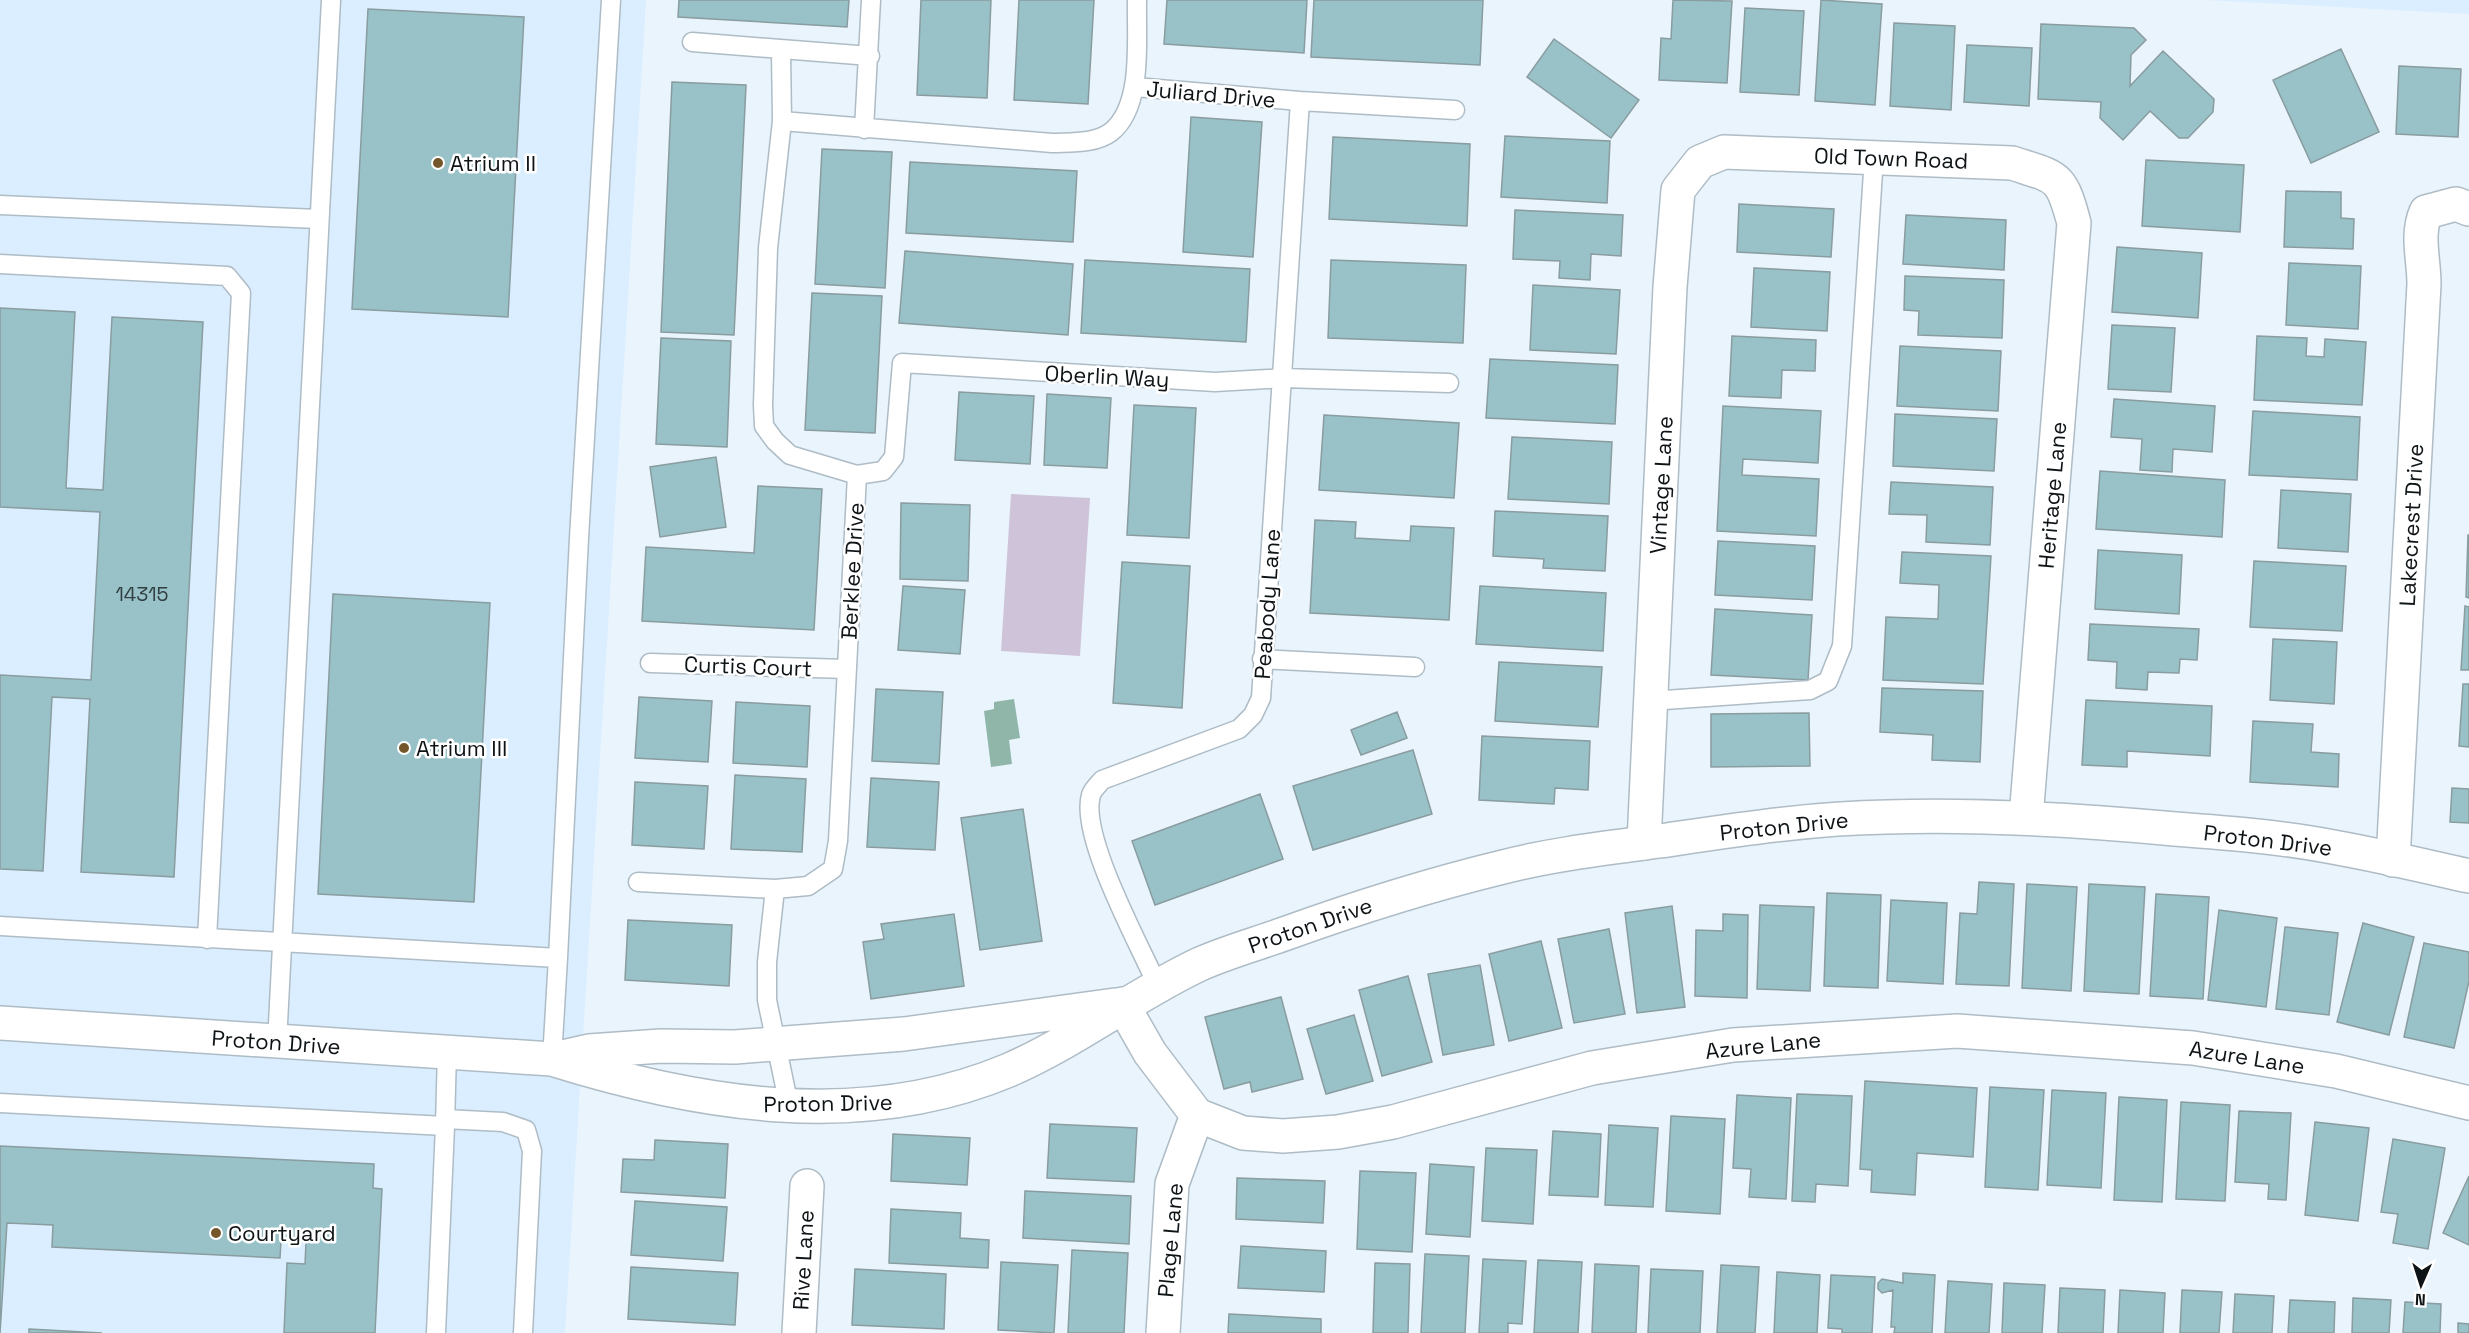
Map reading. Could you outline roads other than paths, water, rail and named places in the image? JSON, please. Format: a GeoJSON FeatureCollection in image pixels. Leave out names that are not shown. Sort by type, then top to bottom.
{"type":"FeatureCollection","features":[{"type":"Feature","properties":{"kind":"street","name":"Old Town Road"},"geometry":{"type":"LineString","coordinates":[[1724,152],[2012,163],[2055,176]]}},
{"type":"Feature","properties":{"kind":"street","name":"Vintage Lane"},"geometry":{"type":"LineString","coordinates":[[1644,843],[1670,287],[1678,190],[1700,162],[1724,152]]}},
{"type":"Feature","properties":{"kind":"street","name":"Heritage Lane"},"geometry":{"type":"LineString","coordinates":[[2026,819],[2074,223],[2067,196],[2055,176]]}},
{"type":"Feature","properties":{"kind":"street","name":"Lakecrest Drive"},"geometry":{"type":"LineString","coordinates":[[2393,860],[2424,284],[2424,256],[2419,235],[2426,212],[2457,207]]}},
{"type":"Feature","properties":{"kind":"street","name":"Proton Drive"},"geometry":{"type":"LineString","coordinates":[[0,1023],[277,1043],[447,1051],[552,1059],[616,1079],[747,1104],[789,1106],[896,1103],[975,1083],[1044,1053],[1106,1018],[1122,1004],[1202,963],[1358,907],[1507,865],[1644,843],[1749,828],[1884,817],[2026,819],[2117,823],[2258,836],[2331,846],[2469,876]]}},
{"type":"Feature","properties":{"kind":"street","name":"Proton Drive"},"geometry":{"type":"LineString","coordinates":[[552,1059],[589,1051],[661,1046],[735,1047],[904,1034],[1122,1004]]}},
{"type":"Feature","properties":{"kind":"street","name":"Azure Lane"},"geometry":{"type":"LineString","coordinates":[[1122,1004],[1150,1053],[1197,1114],[1243,1133],[1283,1136],[1338,1132],[1393,1122],[1592,1068],[1734,1045],[1957,1031],[2193,1048],[2336,1071],[2469,1103]]}},
{"type":"Feature","properties":{"kind":"street","name":"Plage Lane"},"geometry":{"type":"LineString","coordinates":[[1163,1333],[1172,1184],[1197,1114]]}},
{"type":"Feature","properties":{"kind":"street","name":"Rive Lane"},"geometry":{"type":"LineString","coordinates":[[799,1333],[807,1186]]}},
{"type":"Feature","properties":{"kind":"lane"},"geometry":{"type":"LineString","coordinates":[[277,1043],[331,0]]}},
{"type":"Feature","properties":{"kind":"lane"},"geometry":{"type":"LineString","coordinates":[[552,1059],[580,515],[611,0]]}},
{"type":"Feature","properties":{"kind":"lane"},"geometry":{"type":"LineString","coordinates":[[864,129],[870,56],[871,0]]}},
{"type":"Feature","properties":{"kind":"lane"},"geometry":{"type":"LineString","coordinates":[[1135,87],[1137,0]]}},
{"type":"Feature","properties":{"kind":"lane"},"geometry":{"type":"LineString","coordinates":[[692,42],[781,51],[870,56]]}},
{"type":"Feature","properties":{"kind":"lane","name":"Berklee Drive"},"geometry":{"type":"LineString","coordinates":[[776,889],[808,886],[833,869],[838,841],[857,475],[790,455],[775,441],[764,426],[768,248],[782,121],[781,51]]}},
{"type":"Feature","properties":{"kind":"lane","name":"Juliard Drive"},"geometry":{"type":"LineString","coordinates":[[782,121],[1052,143],[1088,141],[1110,132],[1125,114],[1135,87],[1300,101],[1455,110]]}},
{"type":"Feature","properties":{"kind":"lane","name":"Peabody Lane"},"geometry":{"type":"LineString","coordinates":[[1158,987],[1096,848],[1090,819],[1091,794],[1102,780],[1239,729],[1253,715],[1261,698],[1300,101]]}},
{"type":"Feature","properties":{"kind":"lane"},"geometry":{"type":"LineString","coordinates":[[1650,701],[1810,690],[1828,681],[1842,646],[1874,158]]}},
{"type":"Feature","properties":{"kind":"lane"},"geometry":{"type":"LineString","coordinates":[[0,205],[318,219]]}},
{"type":"Feature","properties":{"kind":"lane"},"geometry":{"type":"LineString","coordinates":[[0,264],[227,276],[240,293],[207,939]]}},
{"type":"Feature","properties":{"kind":"lane","name":"Oberlin Way"},"geometry":{"type":"LineString","coordinates":[[857,475],[883,471],[894,457],[902,363],[1215,382],[1283,378],[1449,383]]}},
{"type":"Feature","properties":{"kind":"lane"},"geometry":{"type":"LineString","coordinates":[[1262,659],[1415,667]]}},
{"type":"Feature","properties":{"kind":"lane","name":"Curtis Court"},"geometry":{"type":"LineString","coordinates":[[650,663],[847,669]]}},
{"type":"Feature","properties":{"kind":"lane"},"geometry":{"type":"LineString","coordinates":[[638,882],[776,889],[767,962],[767,1000],[778,1044],[789,1106]]}},
{"type":"Feature","properties":{"kind":"lane"},"geometry":{"type":"LineString","coordinates":[[0,926],[282,944],[558,958]]}},
{"type":"Feature","properties":{"kind":"lane"},"geometry":{"type":"LineString","coordinates":[[436,1333],[447,1051]]}},
{"type":"Feature","properties":{"kind":"lane"},"geometry":{"type":"LineString","coordinates":[[0,1104],[445,1122],[503,1122],[526,1130],[532,1151],[523,1333]]}},
{"type":"Feature","properties":{"kind":"place","name":"Atrium II"},"geometry":{"type":"Point","coordinates":[438,163]}},
{"type":"Feature","properties":{"kind":"place","name":"Atrium III"},"geometry":{"type":"Point","coordinates":[404,748]}},
{"type":"Feature","properties":{"kind":"place","name":"Courtyard"},"geometry":{"type":"Point","coordinates":[216,1233]}}]}
